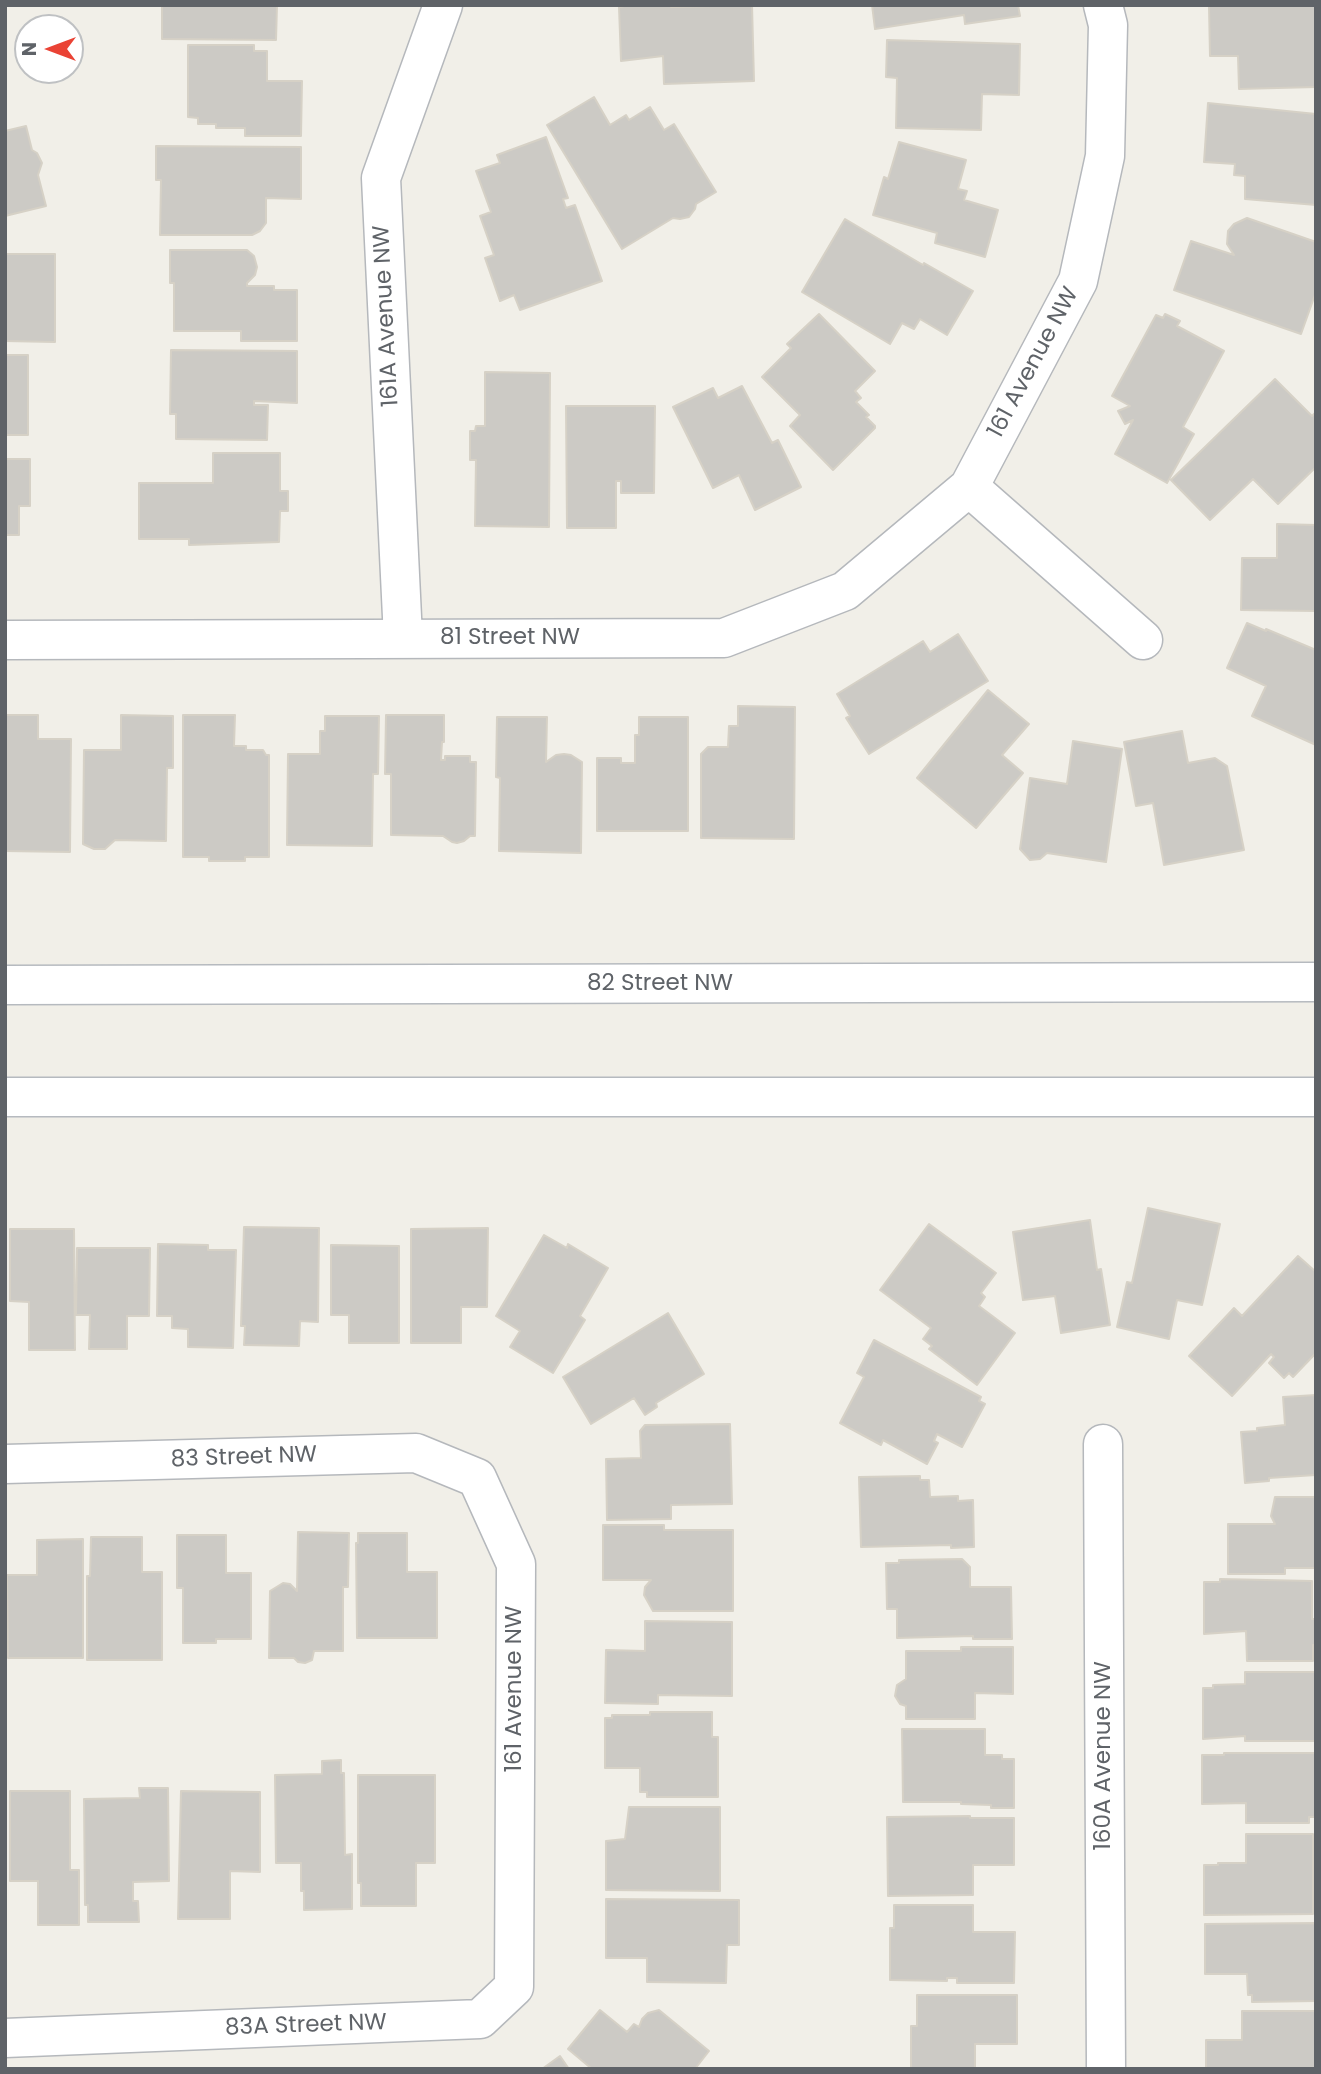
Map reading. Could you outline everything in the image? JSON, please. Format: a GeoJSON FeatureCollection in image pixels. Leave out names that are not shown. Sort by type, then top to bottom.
{"type":"FeatureCollection","features":[{"type":"Feature","properties":{"kind":"street","name":"161A Avenue NW"},"geometry":{"type":"LineString","coordinates":[[403,638],[381,178],[443,5]]}},
{"type":"Feature","properties":{"kind":"street","name":"161 Avenue NW"},"geometry":{"type":"LineString","coordinates":[[969,487],[1078,281],[1105,156],[1108,25],[1103,5]]}},
{"type":"Feature","properties":{"kind":"street","name":"81 Street NW"},"geometry":{"type":"LineString","coordinates":[[5,639],[724,638],[845,591],[969,487]]}},
{"type":"Feature","properties":{"kind":"street"},"geometry":{"type":"LineString","coordinates":[[969,487],[1143,640]]}},
{"type":"Feature","properties":{"kind":"street","name":"82 Street NW"},"geometry":{"type":"LineString","coordinates":[[5,985],[1316,982]]}},
{"type":"Feature","properties":{"kind":"street"},"geometry":{"type":"LineString","coordinates":[[5,1097],[1316,1097]]}},
{"type":"Feature","properties":{"kind":"street","name":"160A Avenue NW"},"geometry":{"type":"LineString","coordinates":[[1103,1444],[1106,2069]]}},
{"type":"Feature","properties":{"kind":"street","name":"83 Street NW"},"geometry":{"type":"LineString","coordinates":[[5,1464],[416,1453],[477,1478]]}},
{"type":"Feature","properties":{"kind":"street","name":"161 Avenue NW"},"geometry":{"type":"LineString","coordinates":[[477,1478],[516,1564],[514,1907]]}},
{"type":"Feature","properties":{"kind":"street","name":"83A Street NW"},"geometry":{"type":"LineString","coordinates":[[5,2038],[480,2019],[514,1987],[514,1907]]}},
{"type":"Feature","properties":{"kind":"building"},"geometry":{"type":"Polygon","coordinates":[[[162,5],[277,5],[276,40],[162,39],[162,5]]]}},
{"type":"Feature","properties":{"kind":"building"},"geometry":{"type":"Polygon","coordinates":[[[752,5],[754,81],[664,84],[663,56],[621,61],[619,7],[752,5]]]}},
{"type":"Feature","properties":{"kind":"building"},"geometry":{"type":"Polygon","coordinates":[[[872,5],[1018,5],[1020,16],[965,24],[964,15],[875,29],[872,5]]]}},
{"type":"Feature","properties":{"kind":"building"},"geometry":{"type":"Polygon","coordinates":[[[1316,5],[1316,87],[1239,89],[1238,56],[1210,56],[1209,6],[1316,5]]]}},
{"type":"Feature","properties":{"kind":"building"},"geometry":{"type":"Polygon","coordinates":[[[887,40],[1020,44],[1019,95],[982,94],[981,130],[896,128],[897,78],[886,77],[887,40]]]}},
{"type":"Feature","properties":{"kind":"building"},"geometry":{"type":"Polygon","coordinates":[[[188,45],[254,45],[254,51],[267,51],[267,81],[302,81],[301,136],[245,136],[245,128],[216,128],[216,124],[198,124],[198,118],[188,117],[188,45]]]}},
{"type":"Feature","properties":{"kind":"building"},"geometry":{"type":"Polygon","coordinates":[[[594,97],[610,125],[626,115],[629,120],[650,107],[664,130],[674,124],[716,192],[696,204],[689,217],[673,218],[622,249],[547,125],[594,97]]]}},
{"type":"Feature","properties":{"kind":"building"},"geometry":{"type":"Polygon","coordinates":[[[1208,103],[1316,114],[1316,205],[1245,199],[1245,176],[1234,175],[1235,164],[1204,162],[1208,103]]]}},
{"type":"Feature","properties":{"kind":"building"},"geometry":{"type":"Polygon","coordinates":[[[26,126],[32,150],[37,153],[42,163],[38,175],[46,206],[5,216],[5,131],[26,126]]]}},
{"type":"Feature","properties":{"kind":"building"},"geometry":{"type":"Polygon","coordinates":[[[546,137],[568,198],[563,199],[566,208],[575,205],[602,281],[520,310],[514,295],[500,301],[485,258],[494,255],[480,216],[491,212],[476,171],[500,163],[497,155],[546,137]]]}},
{"type":"Feature","properties":{"kind":"building"},"geometry":{"type":"Polygon","coordinates":[[[899,142],[966,160],[958,189],[967,191],[964,200],[998,210],[985,257],[935,243],[937,233],[873,215],[884,177],[888,179],[899,142]]]}},
{"type":"Feature","properties":{"kind":"building"},"geometry":{"type":"Polygon","coordinates":[[[156,146],[301,147],[301,199],[266,198],[266,223],[260,231],[252,235],[160,235],[161,180],[156,180],[156,146]]]}},
{"type":"Feature","properties":{"kind":"building"},"geometry":{"type":"Polygon","coordinates":[[[1247,218],[1316,242],[1316,292],[1301,334],[1174,290],[1191,241],[1234,255],[1227,244],[1228,231],[1234,224],[1247,218]]]}},
{"type":"Feature","properties":{"kind":"building"},"geometry":{"type":"Polygon","coordinates":[[[845,219],[973,291],[947,335],[920,319],[914,329],[902,323],[890,344],[802,292],[845,219]]]}},
{"type":"Feature","properties":{"kind":"building"},"geometry":{"type":"Polygon","coordinates":[[[170,250],[247,250],[254,256],[257,267],[247,286],[274,286],[274,290],[297,290],[297,341],[241,341],[241,331],[174,331],[174,283],[170,283],[170,250]]]}},
{"type":"Feature","properties":{"kind":"building"},"geometry":{"type":"Polygon","coordinates":[[[5,254],[55,254],[55,342],[5,341],[5,254]]]}},
{"type":"Feature","properties":{"kind":"building"},"geometry":{"type":"Polygon","coordinates":[[[819,314],[875,371],[855,391],[861,398],[856,402],[869,415],[866,417],[875,428],[833,470],[790,426],[800,415],[762,377],[791,348],[787,344],[819,314]]]}},
{"type":"Feature","properties":{"kind":"building"},"geometry":{"type":"Polygon","coordinates":[[[1165,314],[1180,321],[1177,326],[1224,351],[1183,427],[1194,434],[1167,483],[1115,454],[1133,420],[1125,424],[1118,411],[1130,406],[1112,396],[1156,315],[1163,318],[1165,314]]]}},
{"type":"Feature","properties":{"kind":"building"},"geometry":{"type":"Polygon","coordinates":[[[171,350],[297,351],[297,403],[254,401],[254,405],[268,405],[267,440],[176,439],[176,414],[170,414],[171,350]]]}},
{"type":"Feature","properties":{"kind":"building"},"geometry":{"type":"Polygon","coordinates":[[[5,355],[28,355],[28,435],[5,435],[5,355]]]}},
{"type":"Feature","properties":{"kind":"building"},"geometry":{"type":"Polygon","coordinates":[[[485,372],[550,373],[549,527],[475,526],[476,460],[470,460],[470,431],[475,431],[476,426],[485,426],[485,372]]]}},
{"type":"Feature","properties":{"kind":"building"},"geometry":{"type":"Polygon","coordinates":[[[1275,379],[1312,416],[1316,412],[1316,467],[1278,504],[1253,479],[1210,520],[1171,480],[1275,379]]]}},
{"type":"Feature","properties":{"kind":"building"},"geometry":{"type":"Polygon","coordinates":[[[742,386],[772,443],[778,440],[801,487],[755,510],[739,475],[713,488],[673,407],[713,388],[718,398],[742,386]]]}},
{"type":"Feature","properties":{"kind":"building"},"geometry":{"type":"Polygon","coordinates":[[[566,406],[655,406],[654,493],[621,493],[621,481],[616,481],[616,528],[567,528],[566,406]]]}},
{"type":"Feature","properties":{"kind":"building"},"geometry":{"type":"Polygon","coordinates":[[[213,453],[280,453],[280,491],[288,491],[288,511],[280,511],[279,542],[189,545],[189,539],[139,539],[139,483],[213,483],[213,453]]]}},
{"type":"Feature","properties":{"kind":"building"},"geometry":{"type":"Polygon","coordinates":[[[5,459],[30,459],[30,506],[19,506],[19,535],[5,535],[5,459]]]}},
{"type":"Feature","properties":{"kind":"building"},"geometry":{"type":"Polygon","coordinates":[[[1277,524],[1316,525],[1316,611],[1241,610],[1242,558],[1277,558],[1277,524]]]}},
{"type":"Feature","properties":{"kind":"building"},"geometry":{"type":"Polygon","coordinates":[[[1247,623],[1316,650],[1316,745],[1252,716],[1266,686],[1227,668],[1247,623]]]}},
{"type":"Feature","properties":{"kind":"building"},"geometry":{"type":"Polygon","coordinates":[[[958,634],[988,681],[869,754],[846,718],[850,716],[837,694],[923,641],[930,652],[958,634]]]}},
{"type":"Feature","properties":{"kind":"building"},"geometry":{"type":"Polygon","coordinates":[[[988,690],[1029,724],[1002,755],[1023,773],[976,828],[917,778],[988,690]]]}},
{"type":"Feature","properties":{"kind":"building"},"geometry":{"type":"Polygon","coordinates":[[[738,706],[795,707],[794,839],[701,838],[701,754],[708,747],[728,747],[729,726],[738,726],[738,706]]]}},
{"type":"Feature","properties":{"kind":"building"},"geometry":{"type":"Polygon","coordinates":[[[5,715],[38,715],[38,739],[71,739],[70,852],[5,851],[5,715]]]}},
{"type":"Feature","properties":{"kind":"building"},"geometry":{"type":"Polygon","coordinates":[[[121,715],[173,716],[173,768],[167,768],[166,841],[115,840],[105,849],[94,849],[83,844],[84,750],[121,750],[121,715]]]}},
{"type":"Feature","properties":{"kind":"building"},"geometry":{"type":"Polygon","coordinates":[[[183,715],[235,715],[234,746],[246,746],[246,750],[263,750],[269,755],[269,857],[245,857],[245,861],[209,861],[209,857],[183,857],[183,715]]]}},
{"type":"Feature","properties":{"kind":"building"},"geometry":{"type":"Polygon","coordinates":[[[386,715],[444,715],[441,760],[445,760],[445,756],[470,756],[470,762],[476,762],[475,836],[457,843],[443,836],[391,835],[391,774],[385,774],[386,715]]]}},
{"type":"Feature","properties":{"kind":"building"},"geometry":{"type":"Polygon","coordinates":[[[325,716],[379,716],[378,774],[373,774],[372,846],[287,845],[288,754],[320,754],[320,731],[325,731],[325,716]]]}},
{"type":"Feature","properties":{"kind":"building"},"geometry":{"type":"Polygon","coordinates":[[[497,717],[547,717],[546,762],[556,755],[564,754],[582,762],[581,853],[499,851],[497,717]]]}},
{"type":"Feature","properties":{"kind":"building"},"geometry":{"type":"Polygon","coordinates":[[[639,717],[688,717],[688,831],[597,831],[597,758],[621,758],[621,763],[635,763],[635,735],[639,735],[639,717]]]}},
{"type":"Feature","properties":{"kind":"building"},"geometry":{"type":"Polygon","coordinates":[[[1182,731],[1188,763],[1215,758],[1227,766],[1244,850],[1164,865],[1153,803],[1136,806],[1124,742],[1182,731]]]}},
{"type":"Feature","properties":{"kind":"building"},"geometry":{"type":"Polygon","coordinates":[[[1073,741],[1122,749],[1106,862],[1047,853],[1040,859],[1030,860],[1020,849],[1030,778],[1067,784],[1073,741]]]}},
{"type":"Feature","properties":{"kind":"building"},"geometry":{"type":"Polygon","coordinates":[[[1148,1208],[1220,1224],[1202,1305],[1177,1300],[1169,1339],[1117,1327],[1127,1282],[1132,1283],[1148,1208]]]}},
{"type":"Feature","properties":{"kind":"building"},"geometry":{"type":"Polygon","coordinates":[[[1090,1220],[1097,1270],[1101,1269],[1110,1325],[1061,1333],[1055,1296],[1023,1300],[1013,1232],[1090,1220]]]}},
{"type":"Feature","properties":{"kind":"building"},"geometry":{"type":"Polygon","coordinates":[[[929,1224],[996,1273],[981,1293],[985,1297],[979,1306],[1015,1333],[977,1385],[929,1349],[932,1346],[923,1339],[931,1328],[880,1290],[929,1224]]]}},
{"type":"Feature","properties":{"kind":"building"},"geometry":{"type":"Polygon","coordinates":[[[244,1227],[319,1228],[318,1322],[300,1321],[299,1346],[244,1345],[245,1326],[241,1326],[244,1227]]]}},
{"type":"Feature","properties":{"kind":"building"},"geometry":{"type":"Polygon","coordinates":[[[488,1228],[487,1307],[461,1307],[461,1343],[411,1343],[411,1229],[488,1228]]]}},
{"type":"Feature","properties":{"kind":"building"},"geometry":{"type":"Polygon","coordinates":[[[10,1229],[74,1229],[75,1350],[29,1350],[29,1302],[10,1301],[10,1229]]]}},
{"type":"Feature","properties":{"kind":"building"},"geometry":{"type":"Polygon","coordinates":[[[544,1235],[567,1248],[568,1244],[608,1268],[580,1316],[585,1320],[553,1373],[510,1347],[520,1331],[496,1316],[544,1235]]]}},
{"type":"Feature","properties":{"kind":"building"},"geometry":{"type":"Polygon","coordinates":[[[158,1244],[208,1245],[208,1250],[236,1250],[233,1348],[188,1347],[188,1329],[172,1328],[172,1316],[157,1316],[158,1244]]]}},
{"type":"Feature","properties":{"kind":"building"},"geometry":{"type":"Polygon","coordinates":[[[331,1245],[399,1246],[399,1343],[349,1343],[349,1315],[331,1315],[331,1245]]]}},
{"type":"Feature","properties":{"kind":"building"},"geometry":{"type":"Polygon","coordinates":[[[77,1248],[150,1248],[149,1316],[127,1316],[127,1349],[89,1349],[90,1315],[76,1315],[77,1248]]]}},
{"type":"Feature","properties":{"kind":"building"},"geometry":{"type":"Polygon","coordinates":[[[1298,1256],[1316,1272],[1316,1353],[1293,1377],[1289,1373],[1284,1378],[1269,1363],[1274,1357],[1271,1354],[1232,1396],[1189,1356],[1234,1308],[1242,1316],[1298,1256]]]}},
{"type":"Feature","properties":{"kind":"building"},"geometry":{"type":"Polygon","coordinates":[[[668,1313],[704,1374],[656,1403],[657,1407],[645,1415],[634,1398],[591,1424],[563,1377],[668,1313]]]}},
{"type":"Feature","properties":{"kind":"building"},"geometry":{"type":"Polygon","coordinates":[[[874,1340],[981,1397],[979,1401],[985,1404],[962,1447],[937,1434],[934,1441],[938,1443],[927,1464],[883,1440],[881,1445],[840,1423],[864,1377],[857,1373],[874,1340]]]}},
{"type":"Feature","properties":{"kind":"building"},"geometry":{"type":"Polygon","coordinates":[[[1316,1395],[1316,1475],[1269,1478],[1269,1481],[1245,1483],[1241,1432],[1285,1425],[1283,1397],[1316,1395]]]}},
{"type":"Feature","properties":{"kind":"building"},"geometry":{"type":"Polygon","coordinates":[[[730,1424],[732,1504],[671,1505],[671,1519],[607,1520],[606,1459],[641,1458],[640,1431],[645,1425],[730,1424]]]}},
{"type":"Feature","properties":{"kind":"building"},"geometry":{"type":"Polygon","coordinates":[[[920,1476],[920,1480],[929,1480],[930,1497],[958,1496],[958,1501],[973,1500],[974,1547],[861,1547],[859,1477],[920,1476]]]}},
{"type":"Feature","properties":{"kind":"building"},"geometry":{"type":"Polygon","coordinates":[[[1275,1497],[1316,1497],[1316,1568],[1285,1568],[1285,1574],[1228,1574],[1228,1524],[1275,1524],[1271,1516],[1275,1497]]]}},
{"type":"Feature","properties":{"kind":"building"},"geometry":{"type":"Polygon","coordinates":[[[603,1525],[664,1525],[664,1530],[733,1530],[733,1611],[653,1611],[644,1595],[645,1587],[651,1580],[603,1580],[603,1525]]]}},
{"type":"Feature","properties":{"kind":"building"},"geometry":{"type":"Polygon","coordinates":[[[298,1532],[349,1533],[348,1587],[343,1587],[343,1651],[314,1651],[312,1660],[305,1663],[294,1658],[269,1658],[270,1591],[283,1583],[290,1584],[297,1591],[298,1532]]]}},
{"type":"Feature","properties":{"kind":"building"},"geometry":{"type":"Polygon","coordinates":[[[358,1533],[407,1533],[407,1572],[437,1572],[437,1638],[357,1638],[358,1533]]]}},
{"type":"Feature","properties":{"kind":"building"},"geometry":{"type":"Polygon","coordinates":[[[177,1535],[226,1535],[226,1573],[251,1573],[251,1639],[183,1643],[183,1588],[177,1588],[177,1535]]]}},
{"type":"Feature","properties":{"kind":"building"},"geometry":{"type":"Polygon","coordinates":[[[91,1537],[142,1537],[142,1572],[162,1572],[162,1660],[87,1660],[87,1576],[90,1576],[91,1537]]]}},
{"type":"Feature","properties":{"kind":"building"},"geometry":{"type":"Polygon","coordinates":[[[83,1539],[83,1658],[8,1658],[7,1575],[37,1575],[37,1540],[83,1539]]]}},
{"type":"Feature","properties":{"kind":"building"},"geometry":{"type":"Polygon","coordinates":[[[962,1559],[970,1567],[970,1587],[1011,1587],[1012,1639],[973,1639],[973,1636],[897,1638],[897,1609],[887,1609],[886,1563],[899,1563],[899,1560],[962,1559]]]}},
{"type":"Feature","properties":{"kind":"building"},"geometry":{"type":"Polygon","coordinates":[[[1220,1579],[1312,1581],[1312,1619],[1316,1619],[1313,1661],[1247,1661],[1246,1631],[1204,1634],[1204,1582],[1220,1582],[1220,1579]]]}},
{"type":"Feature","properties":{"kind":"building"},"geometry":{"type":"Polygon","coordinates":[[[645,1621],[732,1622],[732,1696],[658,1695],[658,1704],[605,1703],[606,1650],[645,1651],[645,1621]]]}},
{"type":"Feature","properties":{"kind":"building"},"geometry":{"type":"Polygon","coordinates":[[[961,1647],[1013,1647],[1013,1694],[975,1693],[975,1719],[906,1719],[906,1706],[900,1704],[895,1696],[897,1685],[906,1679],[906,1651],[961,1651],[961,1647]]]}},
{"type":"Feature","properties":{"kind":"building"},"geometry":{"type":"Polygon","coordinates":[[[1245,1672],[1316,1672],[1316,1741],[1245,1741],[1245,1736],[1203,1739],[1203,1688],[1245,1684],[1245,1672]]]}},
{"type":"Feature","properties":{"kind":"building"},"geometry":{"type":"Polygon","coordinates":[[[650,1712],[712,1712],[712,1737],[718,1737],[718,1797],[647,1797],[647,1792],[640,1792],[640,1768],[605,1768],[605,1718],[612,1718],[612,1715],[650,1715],[650,1712]]]}},
{"type":"Feature","properties":{"kind":"building"},"geometry":{"type":"Polygon","coordinates":[[[902,1729],[985,1729],[985,1755],[1002,1755],[1002,1759],[1014,1759],[1014,1808],[991,1808],[991,1805],[961,1802],[903,1802],[902,1729]]]}},
{"type":"Feature","properties":{"kind":"building"},"geometry":{"type":"Polygon","coordinates":[[[1316,1753],[1316,1817],[1309,1817],[1309,1823],[1246,1823],[1246,1803],[1202,1804],[1202,1755],[1316,1753]]]}},
{"type":"Feature","properties":{"kind":"building"},"geometry":{"type":"Polygon","coordinates":[[[341,1760],[341,1773],[344,1773],[345,1855],[352,1854],[352,1909],[304,1910],[301,1863],[276,1863],[275,1775],[322,1774],[322,1761],[341,1760]]]}},
{"type":"Feature","properties":{"kind":"building"},"geometry":{"type":"Polygon","coordinates":[[[358,1775],[435,1775],[435,1863],[416,1863],[416,1906],[361,1906],[361,1883],[358,1883],[358,1775]]]}},
{"type":"Feature","properties":{"kind":"building"},"geometry":{"type":"Polygon","coordinates":[[[139,1788],[168,1788],[169,1881],[133,1882],[133,1901],[138,1901],[139,1922],[88,1922],[88,1905],[85,1905],[84,1799],[140,1798],[139,1788]]]}},
{"type":"Feature","properties":{"kind":"building"},"geometry":{"type":"Polygon","coordinates":[[[10,1791],[70,1791],[70,1870],[79,1870],[79,1925],[38,1925],[38,1881],[10,1881],[10,1791]]]}},
{"type":"Feature","properties":{"kind":"building"},"geometry":{"type":"Polygon","coordinates":[[[181,1791],[260,1792],[260,1872],[230,1871],[230,1919],[178,1919],[181,1791]]]}},
{"type":"Feature","properties":{"kind":"building"},"geometry":{"type":"Polygon","coordinates":[[[629,1807],[720,1807],[720,1891],[606,1890],[606,1841],[625,1839],[629,1807]]]}},
{"type":"Feature","properties":{"kind":"building"},"geometry":{"type":"Polygon","coordinates":[[[887,1817],[1014,1818],[1014,1865],[973,1865],[973,1895],[888,1896],[887,1817]]]}},
{"type":"Feature","properties":{"kind":"building"},"geometry":{"type":"Polygon","coordinates":[[[1246,1834],[1313,1834],[1313,1914],[1204,1915],[1204,1865],[1246,1863],[1246,1834]]]}},
{"type":"Feature","properties":{"kind":"building"},"geometry":{"type":"Polygon","coordinates":[[[606,1899],[739,1900],[739,1945],[727,1945],[726,1983],[647,1982],[647,1958],[606,1958],[606,1899]]]}},
{"type":"Feature","properties":{"kind":"building"},"geometry":{"type":"Polygon","coordinates":[[[894,1905],[973,1905],[973,1932],[1015,1932],[1014,1983],[957,1983],[957,1978],[947,1978],[947,1981],[890,1980],[890,1928],[894,1928],[894,1905]]]}},
{"type":"Feature","properties":{"kind":"building"},"geometry":{"type":"Polygon","coordinates":[[[1316,1923],[1316,2001],[1252,2002],[1252,1995],[1248,1995],[1247,1974],[1205,1974],[1205,1924],[1316,1923]]]}},
{"type":"Feature","properties":{"kind":"building"},"geometry":{"type":"Polygon","coordinates":[[[917,1995],[1017,1995],[1017,2044],[975,2044],[975,2069],[911,2069],[911,2026],[917,2026],[917,1995]]]}},
{"type":"Feature","properties":{"kind":"building"},"geometry":{"type":"Polygon","coordinates":[[[600,2010],[627,2032],[634,2024],[639,2027],[648,2013],[659,2010],[709,2051],[695,2069],[592,2069],[568,2049],[600,2010]]]}},
{"type":"Feature","properties":{"kind":"building"},"geometry":{"type":"Polygon","coordinates":[[[1242,2011],[1316,2011],[1316,2069],[1206,2069],[1206,2040],[1242,2040],[1242,2011]]]}},
{"type":"Feature","properties":{"kind":"building"},"geometry":{"type":"Polygon","coordinates":[[[560,2056],[569,2069],[542,2069],[560,2056]]]}}]}
